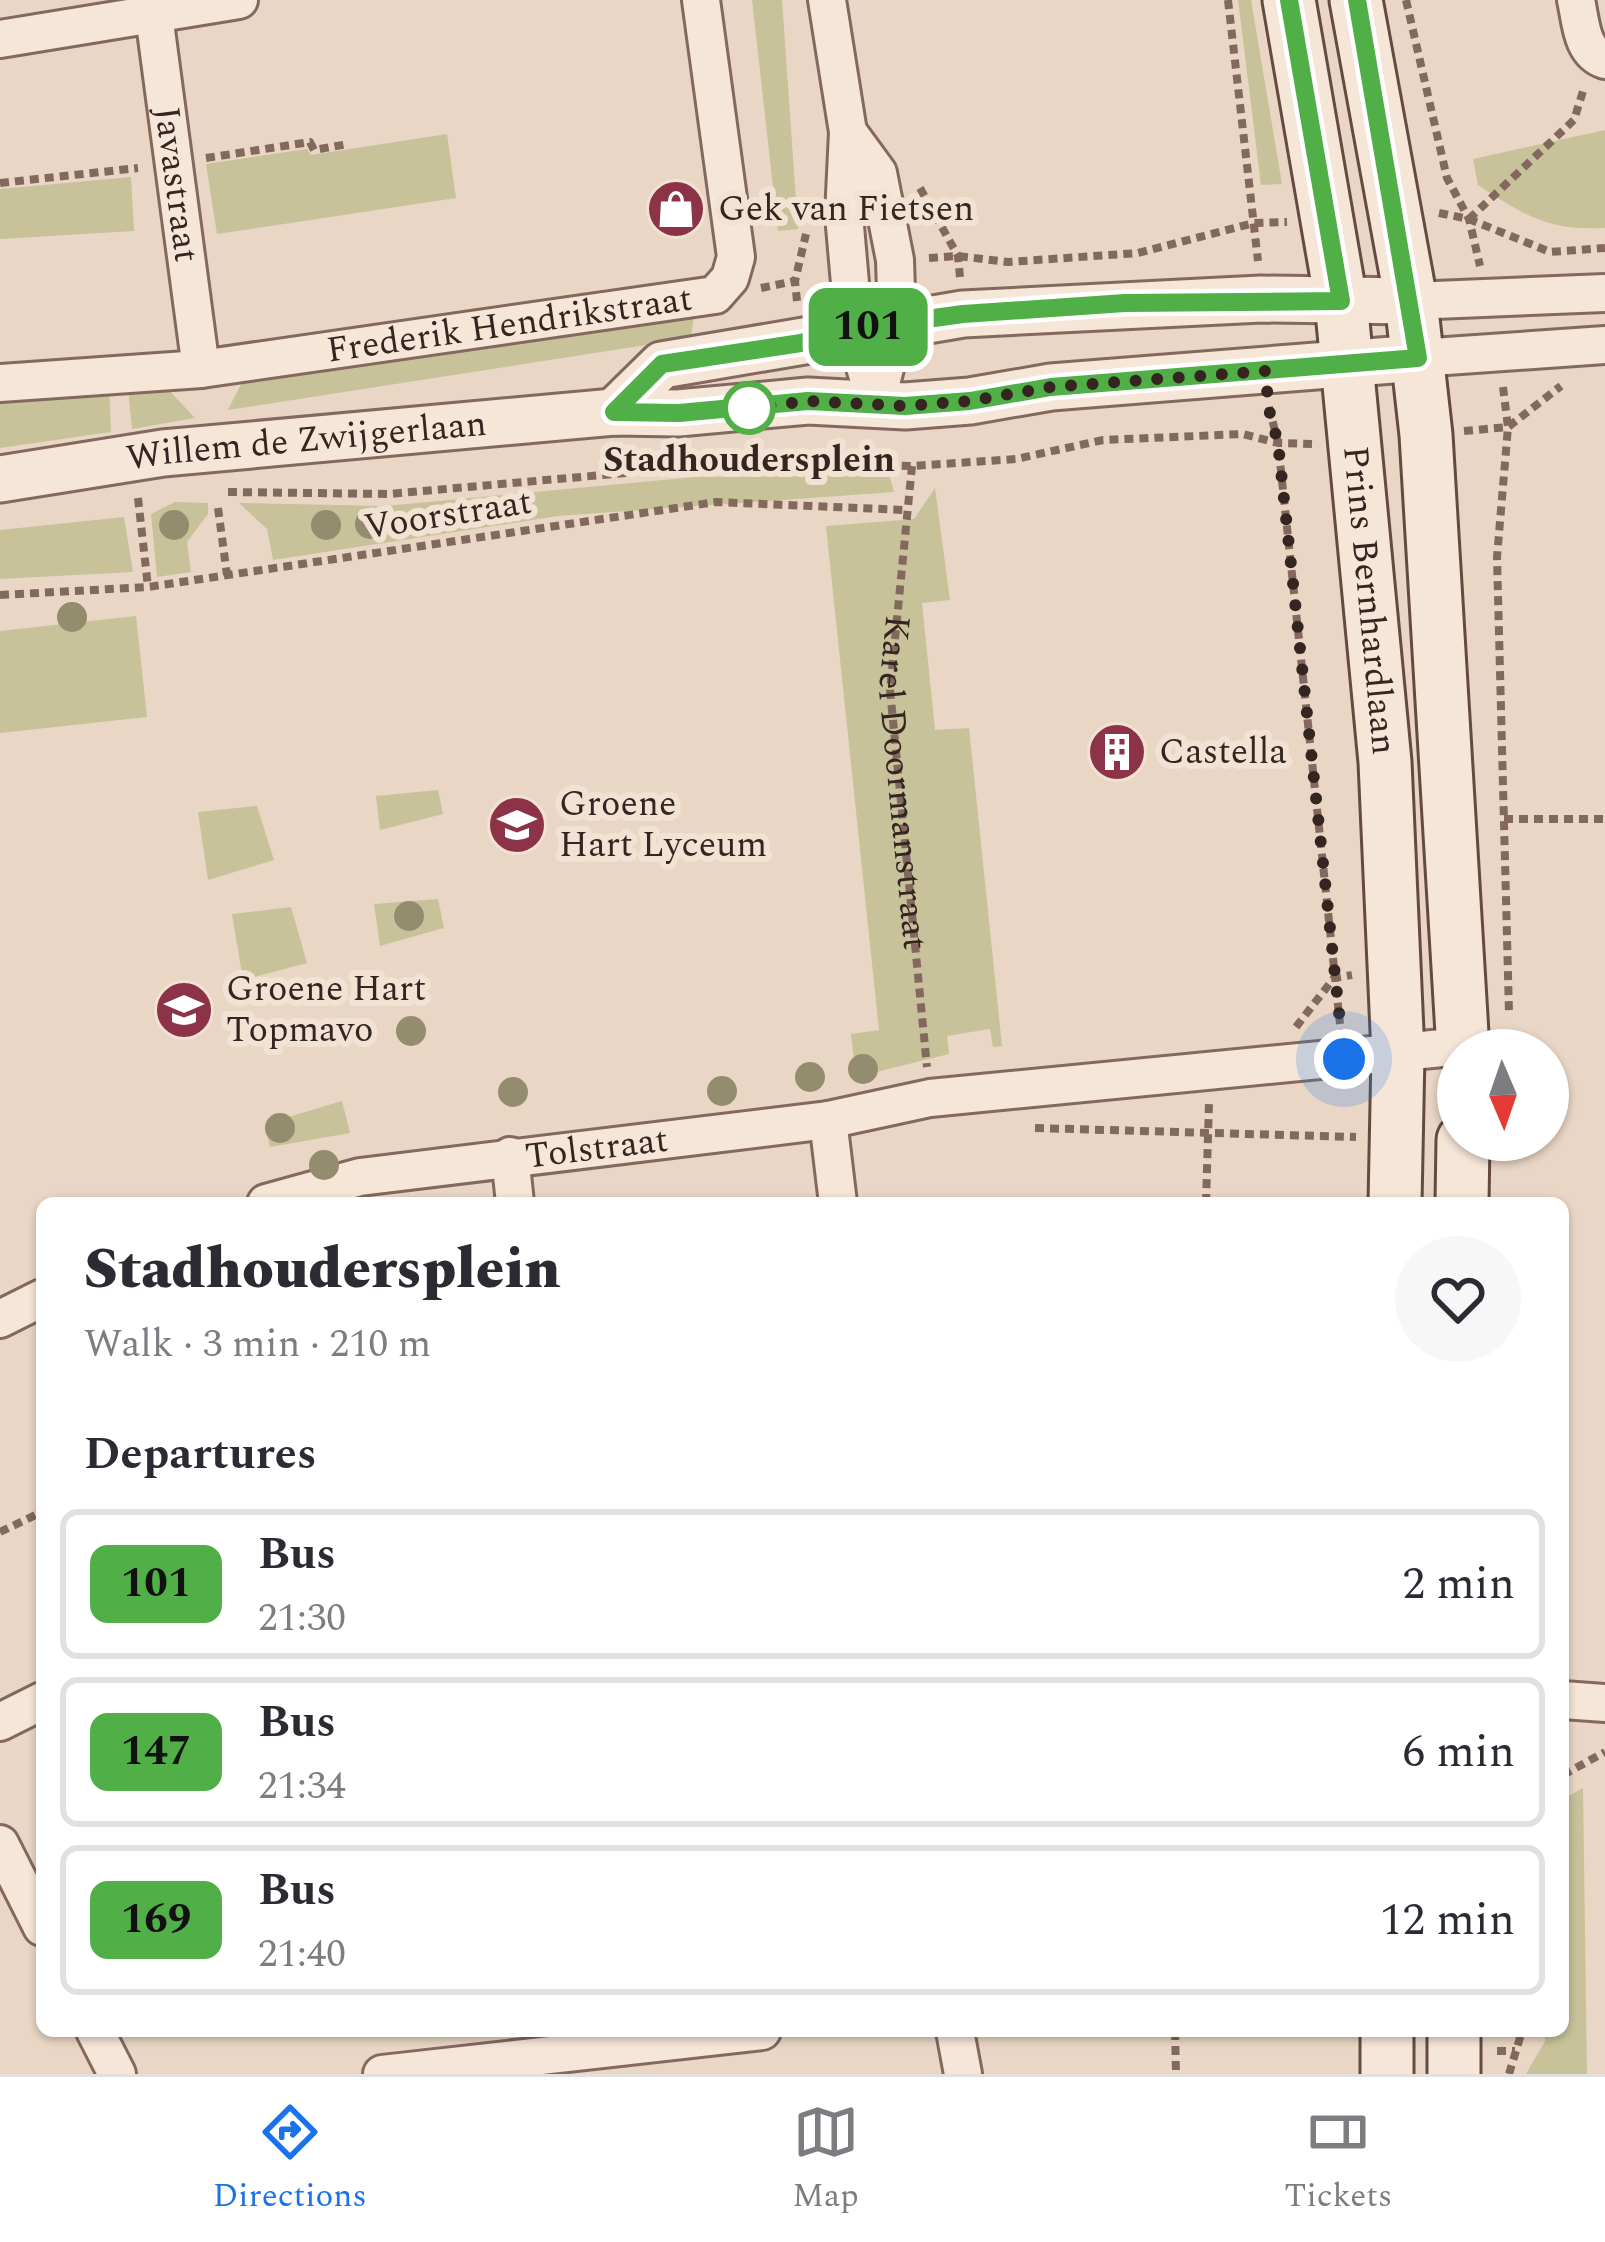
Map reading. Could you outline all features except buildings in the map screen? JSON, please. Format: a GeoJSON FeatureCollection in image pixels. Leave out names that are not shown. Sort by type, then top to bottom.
{"type":"FeatureCollection","features":[{"type":"Feature","properties":{"kind":"main road","name":"Prins Bernhardlaan"},"geometry":{"type":"LineString","coordinates":[[1289,0],[1341,301],[1384,762],[1398,1054],[1388,1197]]}},
{"type":"Feature","properties":{"kind":"main road","name":"Prins Bernhardlaan"},"geometry":{"type":"LineString","coordinates":[[1357,0],[1418,358],[1447,729],[1462,1029]]}},
{"type":"Feature","properties":{"kind":"main road"},"geometry":{"type":"LineString","coordinates":[[1462,1161],[1462,1197]]}},
{"type":"Feature","properties":{"kind":"main road"},"geometry":{"type":"LineString","coordinates":[[1387,2037],[1387,2074]]}},
{"type":"Feature","properties":{"kind":"main road"},"geometry":{"type":"LineString","coordinates":[[1454,2037],[1454,2074]]}},
{"type":"Feature","properties":{"kind":"street"},"geometry":{"type":"LineString","coordinates":[[0,39],[153,6],[239,0]]}},
{"type":"Feature","properties":{"kind":"street","name":"Frederik Hendrikstraat"},"geometry":{"type":"LineString","coordinates":[[0,383],[201,369],[715,295],[730,278],[736,257],[701,0]]}},
{"type":"Feature","properties":{"kind":"street"},"geometry":{"type":"LineString","coordinates":[[826,0],[848,132],[844,214],[848,264],[876,326]]}},
{"type":"Feature","properties":{"kind":"street"},"geometry":{"type":"LineString","coordinates":[[1576,0],[1586,45],[1600,58]]}},
{"type":"Feature","properties":{"kind":"street","name":"Javastraat"},"geometry":{"type":"LineString","coordinates":[[153,6],[201,369]]}},
{"type":"Feature","properties":{"kind":"street"},"geometry":{"type":"LineString","coordinates":[[848,132],[878,173],[895,260],[876,326],[876,405]]}},
{"type":"Feature","properties":{"kind":"street"},"geometry":{"type":"LineString","coordinates":[[614,412],[662,364],[801,343],[876,326],[1001,311],[1261,299],[1411,301],[1605,293]]}},
{"type":"Feature","properties":{"kind":"street"},"geometry":{"type":"LineString","coordinates":[[1418,358],[1605,344]]}},
{"type":"Feature","properties":{"kind":"street","name":"Willem de Zwijgerlaan"},"geometry":{"type":"LineString","coordinates":[[0,479],[163,453],[614,412],[679,413],[808,401],[876,405],[970,401],[1051,387],[1418,358]]}},
{"type":"Feature","properties":{"kind":"street","name":"Tolstraat"},"geometry":{"type":"LineString","coordinates":[[288,1197],[360,1177],[828,1120],[930,1098],[1437,1050]]}},
{"type":"Feature","properties":{"kind":"street"},"geometry":{"type":"LineString","coordinates":[[828,1120],[837,1197]]}},
{"type":"Feature","properties":{"kind":"street"},"geometry":{"type":"LineString","coordinates":[[510,1156],[514,1197]]}},
{"type":"Feature","properties":{"kind":"street"},"geometry":{"type":"LineString","coordinates":[[0,1319],[36,1301]]}},
{"type":"Feature","properties":{"kind":"street"},"geometry":{"type":"LineString","coordinates":[[1569,1700],[1605,1702]]}},
{"type":"Feature","properties":{"kind":"street"},"geometry":{"type":"LineString","coordinates":[[0,1722],[36,1704]]}},
{"type":"Feature","properties":{"kind":"street"},"geometry":{"type":"LineString","coordinates":[[0,1844],[36,1915]]}},
{"type":"Feature","properties":{"kind":"street"},"geometry":{"type":"LineString","coordinates":[[98,2037],[117,2074]]}},
{"type":"Feature","properties":{"kind":"street"},"geometry":{"type":"LineString","coordinates":[[382,2074],[715,2037]]}},
{"type":"Feature","properties":{"kind":"street"},"geometry":{"type":"LineString","coordinates":[[956,2037],[963,2074]]}},
{"type":"Feature","properties":{"kind":"path"},"geometry":{"type":"LineString","coordinates":[[1228,0],[1261,299]]}},
{"type":"Feature","properties":{"kind":"path"},"geometry":{"type":"LineString","coordinates":[[1406,0],[1447,178],[1469,220],[1486,296]]}},
{"type":"Feature","properties":{"kind":"path"},"geometry":{"type":"LineString","coordinates":[[1469,220],[1574,120],[1600,58]]}},
{"type":"Feature","properties":{"kind":"path"},"geometry":{"type":"LineString","coordinates":[[1469,220],[1550,252],[1605,248]]}},
{"type":"Feature","properties":{"kind":"path"},"geometry":{"type":"LineString","coordinates":[[895,260],[958,256],[1008,262],[1138,253],[1254,223]]}},
{"type":"Feature","properties":{"kind":"path"},"geometry":{"type":"LineString","coordinates":[[801,269],[848,264]]}},
{"type":"Feature","properties":{"kind":"path"},"geometry":{"type":"LineString","coordinates":[[1498,353],[1508,428],[1497,557],[1509,1024]]}},
{"type":"Feature","properties":{"kind":"path","name":"Prins Bernhardlaan"},"geometry":{"type":"LineString","coordinates":[[1266,371],[1268,406],[1278,443],[1344,1059]]}},
{"type":"Feature","properties":{"kind":"path"},"geometry":{"type":"LineString","coordinates":[[1508,428],[1574,376]]}},
{"type":"Feature","properties":{"kind":"path","name":"Willem de Zwijgerlaan"},"geometry":{"type":"LineString","coordinates":[[206,492],[389,494],[670,469],[912,466],[1016,459],[1102,440],[1243,434],[1278,443],[1355,442]]}},
{"type":"Feature","properties":{"kind":"path"},"geometry":{"type":"LineString","coordinates":[[669,450],[670,469]]}},
{"type":"Feature","properties":{"kind":"path"},"geometry":{"type":"LineString","coordinates":[[765,453],[766,465]]}},
{"type":"Feature","properties":{"kind":"path","name":"Karel Doormanstraat"},"geometry":{"type":"LineString","coordinates":[[912,466],[890,690],[930,1098]]}},
{"type":"Feature","properties":{"kind":"path"},"geometry":{"type":"LineString","coordinates":[[137,491],[148,587]]}},
{"type":"Feature","properties":{"kind":"path","name":"Voorstraat"},"geometry":{"type":"LineString","coordinates":[[0,595],[148,587],[716,502],[905,509]]}},
{"type":"Feature","properties":{"kind":"path"},"geometry":{"type":"LineString","coordinates":[[218,508],[227,575]]}},
{"type":"Feature","properties":{"kind":"path"},"geometry":{"type":"LineString","coordinates":[[1504,819],[1605,819]]}},
{"type":"Feature","properties":{"kind":"path"},"geometry":{"type":"LineString","coordinates":[[1206,1197],[1211,1071]]}},
{"type":"Feature","properties":{"kind":"path"},"geometry":{"type":"LineString","coordinates":[[1023,1128],[1396,1136]]}},
{"type":"Feature","properties":{"kind":"path"},"geometry":{"type":"LineString","coordinates":[[0,1532],[36,1515]]}},
{"type":"Feature","properties":{"kind":"path"},"geometry":{"type":"LineString","coordinates":[[1569,1772],[1605,1752]]}},
{"type":"Feature","properties":{"kind":"path"},"geometry":{"type":"LineString","coordinates":[[1175,2037],[1176,2074]]}},
{"type":"Feature","properties":{"kind":"path"},"geometry":{"type":"LineString","coordinates":[[1509,2074],[1520,2037]]}},
{"type":"Feature","properties":{"kind":"shaded area"},"geometry":{"type":"Polygon","coordinates":[[[752,0],[782,0],[798,229],[778,231],[752,0]]]}},
{"type":"Feature","properties":{"kind":"shaded area"},"geometry":{"type":"Polygon","coordinates":[[[1238,0],[1251,0],[1282,184],[1261,185],[1238,0]]]}},
{"type":"Feature","properties":{"kind":"shaded area"},"geometry":{"type":"Polygon","coordinates":[[[1605,130],[1605,228],[1568,227],[1537,219],[1478,185],[1473,159],[1605,130]]]}},
{"type":"Feature","properties":{"kind":"shaded area"},"geometry":{"type":"Polygon","coordinates":[[[447,134],[456,198],[217,234],[206,164],[307,149],[311,155],[447,134]]]}},
{"type":"Feature","properties":{"kind":"shaded area"},"geometry":{"type":"Polygon","coordinates":[[[131,177],[134,231],[0,239],[0,189],[131,177]]]}},
{"type":"Feature","properties":{"kind":"shaded area"},"geometry":{"type":"Polygon","coordinates":[[[694,313],[691,338],[228,410],[245,376],[694,313]]]}},
{"type":"Feature","properties":{"kind":"shaded area"},"geometry":{"type":"Polygon","coordinates":[[[164,385],[195,418],[132,429],[128,388],[164,385]]]}},
{"type":"Feature","properties":{"kind":"shaded area"},"geometry":{"type":"Polygon","coordinates":[[[109,389],[111,432],[0,448],[0,397],[109,389]]]}},
{"type":"Feature","properties":{"kind":"shaded area"},"geometry":{"type":"Polygon","coordinates":[[[889,474],[894,492],[558,516],[273,560],[267,529],[239,503],[385,506],[695,477],[889,474]]]}},
{"type":"Feature","properties":{"kind":"shaded area"},"geometry":{"type":"Polygon","coordinates":[[[935,488],[950,600],[922,603],[935,730],[969,728],[1002,1046],[993,1047],[990,1029],[947,1036],[949,1054],[856,1077],[851,1034],[879,1030],[826,526],[914,519],[935,488]]]}},
{"type":"Feature","properties":{"kind":"shaded area"},"geometry":{"type":"Polygon","coordinates":[[[175,502],[208,503],[208,514],[187,542],[191,572],[157,577],[151,514],[175,502]]]}},
{"type":"Feature","properties":{"kind":"shaded area"},"geometry":{"type":"Polygon","coordinates":[[[124,517],[133,572],[0,579],[0,530],[124,517]]]}},
{"type":"Feature","properties":{"kind":"shaded area"},"geometry":{"type":"Polygon","coordinates":[[[136,616],[147,717],[0,733],[0,631],[136,616]]]}},
{"type":"Feature","properties":{"kind":"shaded area"},"geometry":{"type":"Polygon","coordinates":[[[438,790],[443,814],[380,830],[376,796],[438,790]]]}},
{"type":"Feature","properties":{"kind":"shaded area"},"geometry":{"type":"Polygon","coordinates":[[[257,806],[274,860],[208,880],[198,812],[257,806]]]}},
{"type":"Feature","properties":{"kind":"shaded area"},"geometry":{"type":"Polygon","coordinates":[[[438,899],[444,928],[380,946],[374,904],[438,899]]]}},
{"type":"Feature","properties":{"kind":"shaded area"},"geometry":{"type":"Polygon","coordinates":[[[291,907],[307,963],[243,980],[232,914],[291,907]]]}},
{"type":"Feature","properties":{"kind":"shaded area"},"geometry":{"type":"Polygon","coordinates":[[[342,1101],[350,1133],[270,1147],[265,1124],[342,1101]]]}},
{"type":"Feature","properties":{"kind":"shaded area"},"geometry":{"type":"Polygon","coordinates":[[[1583,1788],[1587,2074],[1526,2074],[1545,2037],[1569,2037],[1569,1796],[1583,1788]]]}},
{"type":"Feature","properties":{"kind":"bus line","name":"101"},"geometry":{"type":"LineString","coordinates":[[1289,0],[1341,301],[1125,303],[963,314],[854,329],[801,343],[662,364],[614,412],[679,413],[808,401],[905,406],[1051,387],[1418,358],[1357,0]]}},
{"type":"Feature","properties":{"kind":"place","name":"Gek van Fietsen"},"geometry":{"type":"Point","coordinates":[676,209]}},
{"type":"Feature","properties":{"kind":"place","name":"Stadhoudersplein"},"geometry":{"type":"Point","coordinates":[749,408]}},
{"type":"Feature","properties":{"kind":"place","name":"Castella"},"geometry":{"type":"Point","coordinates":[1117,752]}},
{"type":"Feature","properties":{"kind":"place","name":"Groene Hart Lyceum"},"geometry":{"type":"Point","coordinates":[517,825]}},
{"type":"Feature","properties":{"kind":"place","name":"Groene Hart Topmavo"},"geometry":{"type":"Point","coordinates":[184,1010]}},
{"type":"Feature","properties":{"kind":"route"},"geometry":{"type":"LineString","coordinates":[[749,408],[808,401],[905,406],[1051,387],[1266,371],[1268,406],[1278,443],[1344,1059]]}}]}
